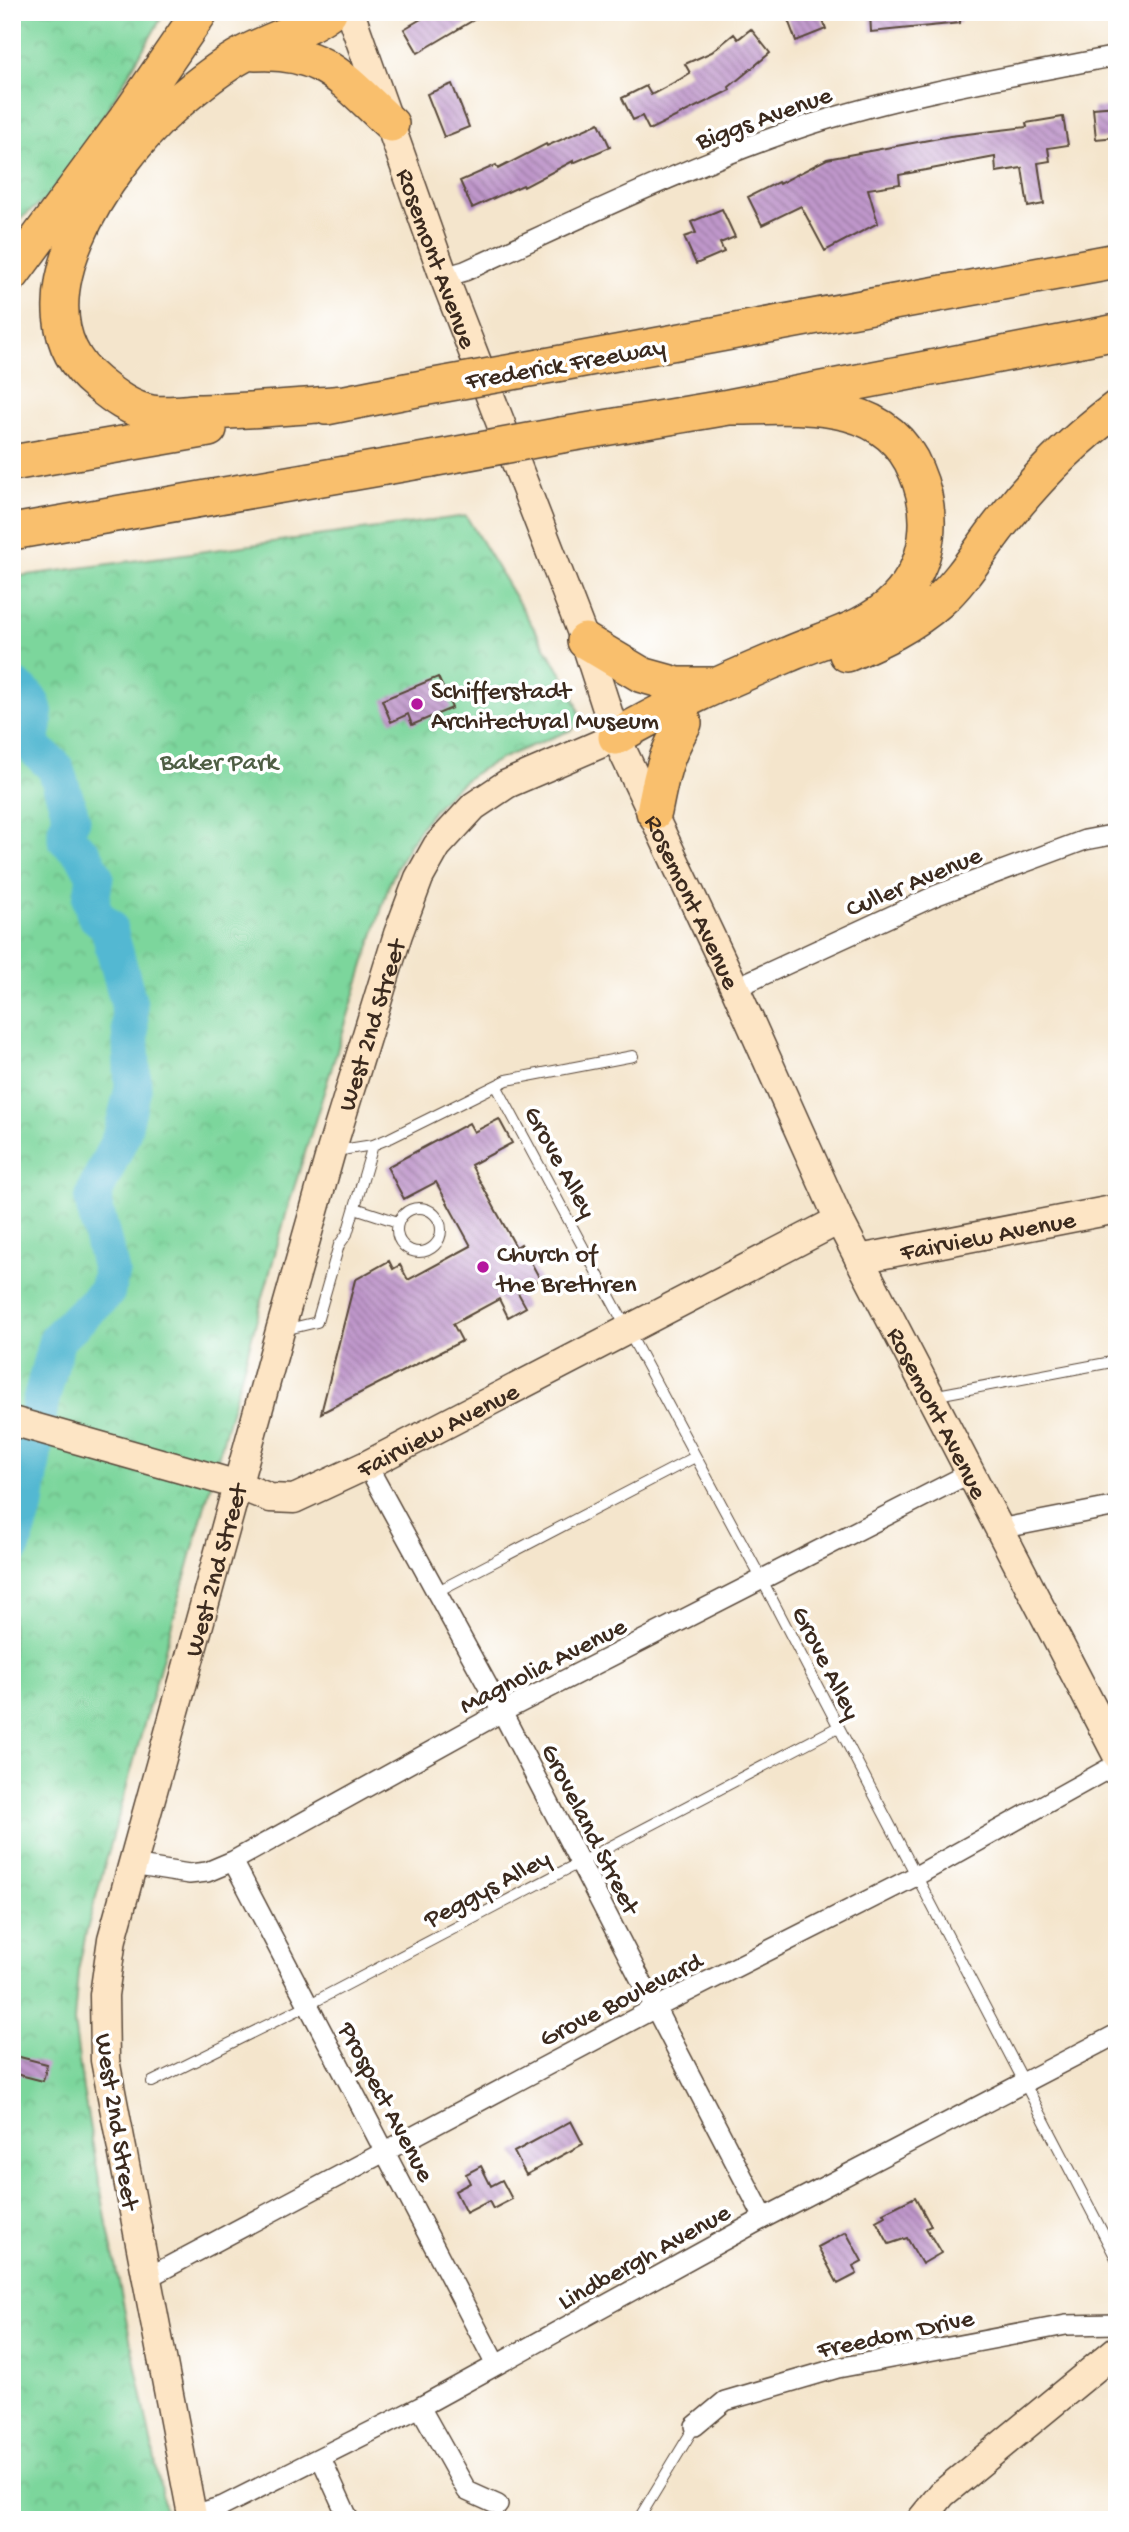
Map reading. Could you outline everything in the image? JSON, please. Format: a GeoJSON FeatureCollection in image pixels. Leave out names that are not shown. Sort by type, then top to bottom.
{"type":"FeatureCollection","features":[{"type":"Feature","properties":{"kind":"highway"},"geometry":{"type":"LineString","coordinates":[[12,274],[131,114],[200,12]]}},
{"type":"Feature","properties":{"kind":"highway"},"geometry":{"type":"LineString","coordinates":[[131,114],[174,76],[217,44],[259,21],[287,12]]}},
{"type":"Feature","properties":{"kind":"highway"},"geometry":{"type":"LineString","coordinates":[[329,12],[313,24],[244,54],[208,77],[134,144],[96,200],[72,250],[60,294],[69,351],[89,377],[117,400],[151,413],[221,412],[348,403]]}},
{"type":"Feature","properties":{"kind":"highway"},"geometry":{"type":"LineString","coordinates":[[244,54],[277,52],[319,62],[332,70],[391,124]]}},
{"type":"Feature","properties":{"kind":"highway","name":"Frederick Freeway"},"geometry":{"type":"LineString","coordinates":[[12,463],[1117,261]]}},
{"type":"Feature","properties":{"kind":"highway"},"geometry":{"type":"LineString","coordinates":[[12,532],[729,407],[1117,332]]}},
{"type":"Feature","properties":{"kind":"highway"},"geometry":{"type":"LineString","coordinates":[[616,737],[646,719],[717,685],[871,619],[895,601],[910,582],[921,560],[927,537],[928,512],[919,477],[900,446],[883,429],[862,417],[839,409],[729,407]]}},
{"type":"Feature","properties":{"kind":"highway"},"geometry":{"type":"LineString","coordinates":[[616,737],[662,733],[886,638],[917,619],[958,581],[1004,518],[1055,460],[1088,429],[1117,408]]}},
{"type":"Feature","properties":{"kind":"highway"},"geometry":{"type":"LineString","coordinates":[[585,641],[642,675],[678,685],[717,685]]}},
{"type":"Feature","properties":{"kind":"highway"},"geometry":{"type":"LineString","coordinates":[[654,812],[668,750],[684,723]]}},
{"type":"Feature","properties":{"kind":"street","name":"Rosemont Avenue"},"geometry":{"type":"LineString","coordinates":[[350,12],[444,277],[585,641],[616,737],[654,812],[839,1220],[1117,1755]]}},
{"type":"Feature","properties":{"kind":"street","name":"Biggs Avenue"},"geometry":{"type":"LineString","coordinates":[[444,277],[465,271],[662,181],[813,124],[894,100],[1117,56]]}},
{"type":"Feature","properties":{"kind":"street","name":"West 2nd Street"},"geometry":{"type":"LineString","coordinates":[[193,2517],[111,2101],[103,2030],[106,1969],[115,1929],[331,1151],[398,934],[419,878],[437,846],[458,820],[493,792],[616,737]]}},
{"type":"Feature","properties":{"kind":"street","name":"Culler Avenue"},"geometry":{"type":"LineString","coordinates":[[735,988],[937,895],[1085,840],[1117,834]]}},
{"type":"Feature","properties":{"kind":"street","name":"Fairview Avenue"},"geometry":{"type":"LineString","coordinates":[[859,1259],[1117,1209]]}},
{"type":"Feature","properties":{"kind":"street","name":"Fairview Avenue"},"geometry":{"type":"LineString","coordinates":[[12,1421],[238,1485],[270,1498],[294,1499],[368,1465],[839,1220]]}},
{"type":"Feature","properties":{"kind":"street","name":"Groveland Street"},"geometry":{"type":"LineString","coordinates":[[368,1465],[502,1712],[764,2218]]}},
{"type":"Feature","properties":{"kind":"street","name":"Magnolia Avenue"},"geometry":{"type":"LineString","coordinates":[[132,1866],[189,1874],[207,1871],[233,1861],[502,1712],[970,1473]]}},
{"type":"Feature","properties":{"kind":"street"},"geometry":{"type":"LineString","coordinates":[[999,1529],[1117,1506]]}},
{"type":"Feature","properties":{"kind":"street","name":"Grove Boulevard"},"geometry":{"type":"LineString","coordinates":[[147,2278],[656,2008],[916,1875],[1117,1764]]}},
{"type":"Feature","properties":{"kind":"street","name":"Prospect Avenue"},"geometry":{"type":"LineString","coordinates":[[233,1861],[496,2365]]}},
{"type":"Feature","properties":{"kind":"street","name":"Lindbergh Avenue"},"geometry":{"type":"LineString","coordinates":[[193,2517],[223,2506],[420,2407],[764,2218],[1117,2034]]}},
{"type":"Feature","properties":{"kind":"street","name":"Freedom Drive"},"geometry":{"type":"LineString","coordinates":[[695,2426],[724,2401],[838,2368],[1066,2325],[1117,2324]]}},
{"type":"Feature","properties":{"kind":"street"},"geometry":{"type":"LineString","coordinates":[[921,2520],[942,2494],[1117,2350]]}},
{"type":"Feature","properties":{"kind":"street"},"geometry":{"type":"LineString","coordinates":[[420,2407],[467,2491],[498,2505]]}},
{"type":"Feature","properties":{"kind":"street"},"geometry":{"type":"LineString","coordinates":[[321,2458],[349,2520]]}},
{"type":"Feature","properties":{"kind":"lane"},"geometry":{"type":"LineString","coordinates":[[331,1151],[373,1145],[508,1080],[634,1056]]}},
{"type":"Feature","properties":{"kind":"lane","name":"Grove Alley"},"geometry":{"type":"LineString","coordinates":[[497,1087],[762,1580],[1117,2260]]}},
{"type":"Feature","properties":{"kind":"lane"},"geometry":{"type":"LineString","coordinates":[[280,1331],[317,1322],[339,1245],[347,1234],[373,1145]]}},
{"type":"Feature","properties":{"kind":"lane"},"geometry":{"type":"LineString","coordinates":[[355,1208],[398,1222]]}},
{"type":"Feature","properties":{"kind":"lane"},"geometry":{"type":"LineString","coordinates":[[426,1209],[439,1222],[441,1229],[435,1245],[427,1251],[419,1252],[403,1246],[396,1231],[398,1222],[402,1215],[411,1210],[426,1209]]}},
{"type":"Feature","properties":{"kind":"lane"},"geometry":{"type":"LineString","coordinates":[[930,1396],[1117,1361]]}},
{"type":"Feature","properties":{"kind":"lane"},"geometry":{"type":"LineString","coordinates":[[436,1592],[695,1457]]}},
{"type":"Feature","properties":{"kind":"lane","name":"Peggys Alley"},"geometry":{"type":"LineString","coordinates":[[152,2082],[308,2005],[838,1727]]}},
{"type":"Feature","properties":{"kind":"lane"},"geometry":{"type":"LineString","coordinates":[[638,2520],[695,2426]]}},
{"type":"Feature","properties":{"kind":"green space"},"geometry":{"type":"Polygon","coordinates":[[[12,12],[165,12],[62,187],[12,225],[12,12]]]}},
{"type":"Feature","properties":{"kind":"green space","name":"Baker Park"},"geometry":{"type":"Polygon","coordinates":[[[466,516],[570,688],[578,710],[578,721],[571,730],[489,765],[452,791],[420,828],[389,885],[288,1207],[86,1933],[78,1971],[74,2022],[83,2090],[107,2224],[167,2520],[12,2520],[12,577],[466,516]]]}},
{"type":"Feature","properties":{"kind":"building"},"geometry":{"type":"Polygon","coordinates":[[[433,12],[487,12],[418,53],[404,29],[433,12]]]}},
{"type":"Feature","properties":{"kind":"building"},"geometry":{"type":"Polygon","coordinates":[[[785,12],[820,12],[826,29],[796,41],[785,12]]]}},
{"type":"Feature","properties":{"kind":"building"},"geometry":{"type":"Polygon","coordinates":[[[870,12],[960,12],[960,23],[871,32],[870,12]]]}},
{"type":"Feature","properties":{"kind":"building"},"geometry":{"type":"Polygon","coordinates":[[[751,29],[770,53],[729,87],[730,90],[649,130],[642,116],[633,120],[622,98],[646,86],[651,95],[690,73],[685,64],[712,52],[734,34],[738,39],[751,29]]]}},
{"type":"Feature","properties":{"kind":"building"},"geometry":{"type":"Polygon","coordinates":[[[452,84],[469,127],[444,137],[427,94],[452,84]]]}},
{"type":"Feature","properties":{"kind":"building"},"geometry":{"type":"Polygon","coordinates":[[[1117,106],[1117,137],[1096,139],[1093,108],[1117,106]]]}},
{"type":"Feature","properties":{"kind":"building"},"geometry":{"type":"Polygon","coordinates":[[[1063,117],[1068,145],[1048,148],[1050,161],[1038,163],[1044,204],[1028,207],[1022,168],[996,172],[995,157],[899,175],[900,184],[868,189],[878,223],[825,251],[801,206],[762,225],[748,197],[827,159],[950,136],[1027,127],[1026,123],[1063,117]]]}},
{"type":"Feature","properties":{"kind":"building"},"geometry":{"type":"Polygon","coordinates":[[[599,123],[610,147],[573,161],[524,187],[523,185],[472,208],[460,181],[496,165],[498,169],[546,144],[547,146],[599,123]]]}},
{"type":"Feature","properties":{"kind":"building"},"geometry":{"type":"Polygon","coordinates":[[[722,209],[735,237],[720,243],[724,252],[696,264],[684,237],[696,233],[691,222],[722,209]]]}},
{"type":"Feature","properties":{"kind":"building","name":"Schifferstadt Architectural Museum"},"geometry":{"type":"Polygon","coordinates":[[[438,677],[452,708],[412,725],[408,714],[391,722],[382,700],[438,677]]]}},
{"type":"Feature","properties":{"kind":"building","name":"Church of the Brethren"},"geometry":{"type":"Polygon","coordinates":[[[499,1119],[512,1143],[471,1165],[516,1247],[521,1244],[540,1279],[517,1291],[526,1307],[508,1317],[499,1299],[453,1324],[462,1341],[321,1413],[355,1280],[389,1261],[393,1269],[400,1265],[408,1280],[471,1246],[436,1182],[404,1199],[387,1167],[469,1123],[474,1132],[499,1119]]]}},
{"type":"Feature","properties":{"kind":"building"},"geometry":{"type":"Polygon","coordinates":[[[12,2055],[47,2064],[43,2081],[12,2073],[12,2055]]]}},
{"type":"Feature","properties":{"kind":"building"},"geometry":{"type":"Polygon","coordinates":[[[571,2121],[583,2144],[526,2175],[514,2152],[571,2121]]]}},
{"type":"Feature","properties":{"kind":"building"},"geometry":{"type":"Polygon","coordinates":[[[481,2166],[491,2186],[502,2180],[512,2199],[493,2209],[489,2201],[466,2213],[455,2191],[470,2183],[466,2174],[481,2166]]]}},
{"type":"Feature","properties":{"kind":"building"},"geometry":{"type":"Polygon","coordinates":[[[915,2197],[931,2226],[926,2228],[941,2253],[922,2264],[907,2238],[889,2244],[876,2221],[885,2216],[883,2213],[915,2197]]]}},
{"type":"Feature","properties":{"kind":"building"},"geometry":{"type":"Polygon","coordinates":[[[846,2232],[862,2261],[853,2266],[857,2274],[838,2284],[818,2247],[846,2232]]]}},
{"type":"Feature","properties":{"kind":"waterway"},"geometry":{"type":"LineString","coordinates":[[12,685],[31,702],[35,714],[31,739],[37,751],[55,767],[72,819],[66,829],[66,839],[83,854],[95,876],[91,901],[95,915],[108,926],[129,1004],[133,1088],[122,1134],[93,1201],[111,1272],[107,1291],[57,1339],[40,1404],[26,1504],[12,1548]]}},
{"type":"Feature","properties":{"kind":"place","name":"Schifferstadt Architectural Museum"},"geometry":{"type":"Point","coordinates":[417,704]}},
{"type":"Feature","properties":{"kind":"place","name":"Church of the Brethren"},"geometry":{"type":"Point","coordinates":[483,1267]}}]}
